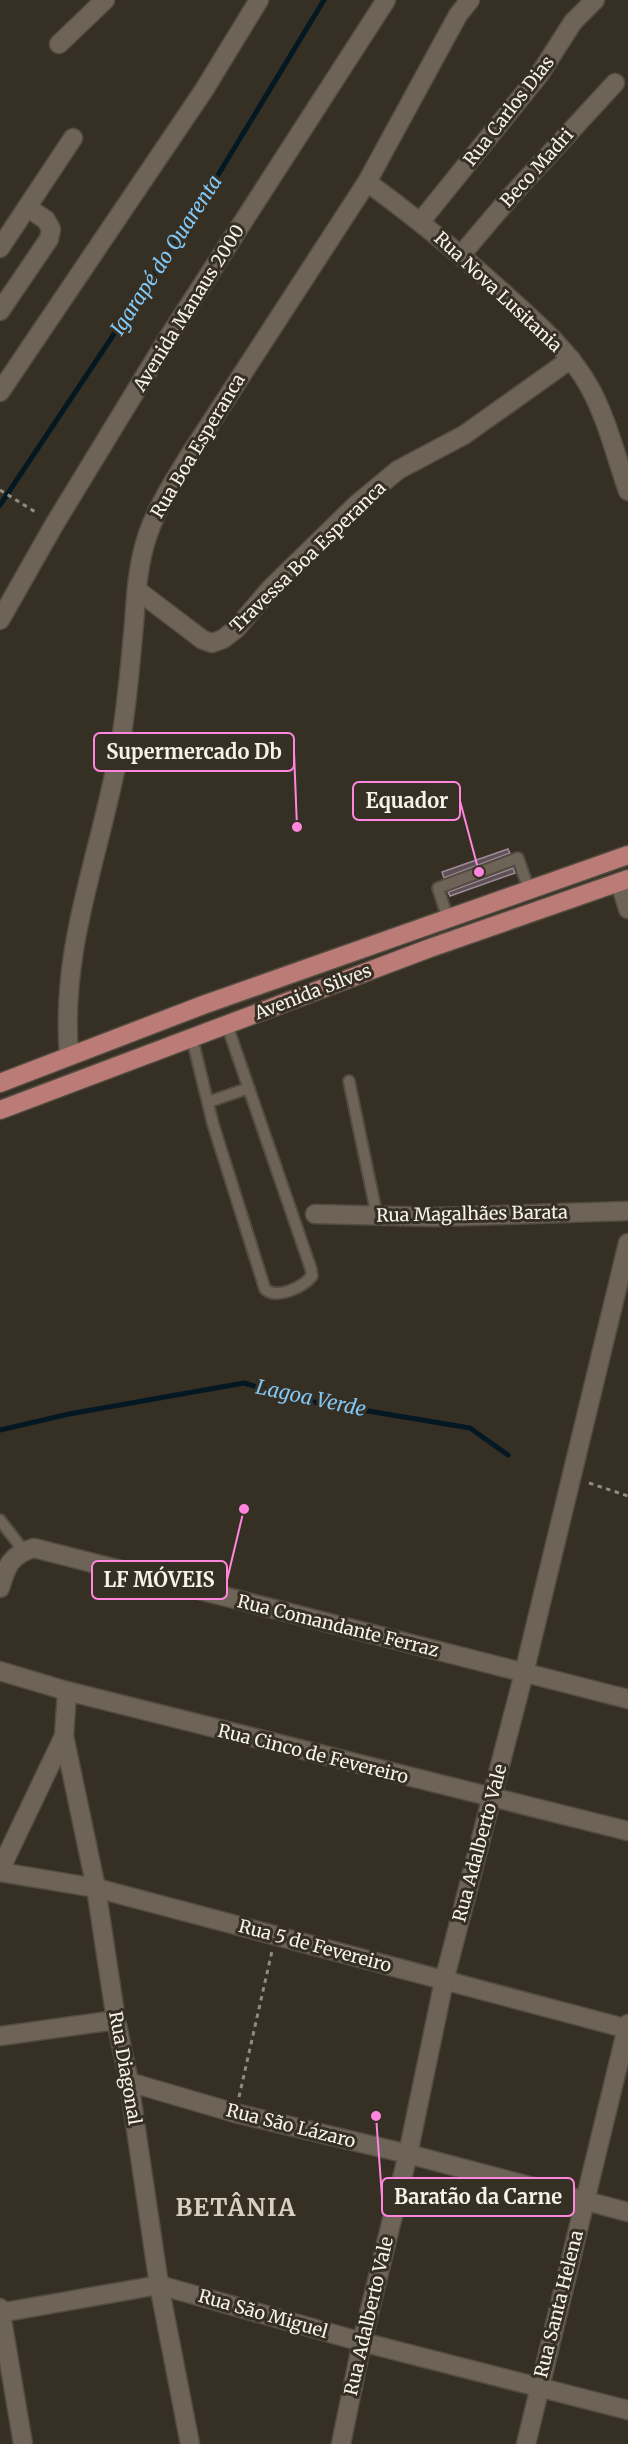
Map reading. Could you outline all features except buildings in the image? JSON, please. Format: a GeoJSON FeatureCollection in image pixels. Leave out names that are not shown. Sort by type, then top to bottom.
{"type":"FeatureCollection","features":[{"type":"Feature","properties":{"kind":"main road","name":"Avenida Silves"},"geometry":{"type":"LineString","coordinates":[[0,1083],[203,1005],[628,855]]}},
{"type":"Feature","properties":{"kind":"main road","name":"Avenida Silves"},"geometry":{"type":"LineString","coordinates":[[0,1110],[430,948],[624,881]]}},
{"type":"Feature","properties":{"kind":"street"},"geometry":{"type":"LineString","coordinates":[[59,44],[105,0]]}},
{"type":"Feature","properties":{"kind":"street"},"geometry":{"type":"LineString","coordinates":[[0,392],[204,90],[259,0]]}},
{"type":"Feature","properties":{"kind":"street","name":"Avenida Manaus 2000"},"geometry":{"type":"LineString","coordinates":[[0,620],[54,525],[168,338],[386,0]]}},
{"type":"Feature","properties":{"kind":"street","name":"Rua Boa Esperanca"},"geometry":{"type":"LineString","coordinates":[[69,1055],[68,986],[75,935],[119,750],[136,590],[148,533],[164,498],[367,182],[453,24],[470,0]]}},
{"type":"Feature","properties":{"kind":"street","name":"Rua Carlos Dias"},"geometry":{"type":"LineString","coordinates":[[421,221],[539,75],[573,22],[595,0]]}},
{"type":"Feature","properties":{"kind":"street","name":"Beco Madri"},"geometry":{"type":"LineString","coordinates":[[461,255],[511,196],[615,83]]}},
{"type":"Feature","properties":{"kind":"street"},"geometry":{"type":"LineString","coordinates":[[0,248],[73,138]]}},
{"type":"Feature","properties":{"kind":"street","name":"Rua Nova Lusitania"},"geometry":{"type":"LineString","coordinates":[[367,182],[421,221],[461,255],[527,314],[571,360],[591,389],[628,491]]}},
{"type":"Feature","properties":{"kind":"street"},"geometry":{"type":"LineString","coordinates":[[0,311],[49,239],[51,230],[46,220],[27,207]]}},
{"type":"Feature","properties":{"kind":"street","name":"Travessa Boa Esperanca"},"geometry":{"type":"LineString","coordinates":[[136,590],[203,640],[212,643],[223,639],[236,629],[270,589],[340,521],[398,470],[464,435],[571,360]]}},
{"type":"Feature","properties":{"kind":"street"},"geometry":{"type":"LineString","coordinates":[[624,881],[628,909]]}},
{"type":"Feature","properties":{"kind":"street","name":"Rua Magalhães Barata"},"geometry":{"type":"LineString","coordinates":[[315,1214],[435,1217],[628,1211]]}},
{"type":"Feature","properties":{"kind":"street","name":"Rua Adalberto Vale"},"geometry":{"type":"LineString","coordinates":[[341,2444],[362,2342],[408,2154],[444,1981],[573,1478],[628,1243]]}},
{"type":"Feature","properties":{"kind":"street","name":"Rua Comandante Ferraz"},"geometry":{"type":"LineString","coordinates":[[24,1551],[34,1548],[628,1699]]}},
{"type":"Feature","properties":{"kind":"street"},"geometry":{"type":"LineString","coordinates":[[0,1588],[7,1565],[15,1556],[24,1551]]}},
{"type":"Feature","properties":{"kind":"street","name":"Rua Cinco de Fevereiro"},"geometry":{"type":"LineString","coordinates":[[0,1671],[67,1691],[628,1832]]}},
{"type":"Feature","properties":{"kind":"street","name":"Rua Diagonal"},"geometry":{"type":"LineString","coordinates":[[67,1691],[64,1736],[96,1888],[116,2020],[129,2082],[159,2285],[190,2444]]}},
{"type":"Feature","properties":{"kind":"street"},"geometry":{"type":"LineString","coordinates":[[0,1871],[64,1736]]}},
{"type":"Feature","properties":{"kind":"street","name":"Rua 5 de Fevereiro"},"geometry":{"type":"LineString","coordinates":[[0,1871],[96,1888],[444,1981],[628,2027]]}},
{"type":"Feature","properties":{"kind":"street"},"geometry":{"type":"LineString","coordinates":[[0,2036],[116,2020]]}},
{"type":"Feature","properties":{"kind":"street","name":"Rua Santa Helena"},"geometry":{"type":"LineString","coordinates":[[526,2444],[628,2027]]}},
{"type":"Feature","properties":{"kind":"street","name":"Rua São Lázaro"},"geometry":{"type":"LineString","coordinates":[[129,2082],[235,2114],[408,2154],[628,2212]]}},
{"type":"Feature","properties":{"kind":"street","name":"Rua São Miguel"},"geometry":{"type":"LineString","coordinates":[[0,2311],[159,2285],[362,2342],[628,2410]]}},
{"type":"Feature","properties":{"kind":"street"},"geometry":{"type":"LineString","coordinates":[[0,2311],[23,2444]]}},
{"type":"Feature","properties":{"kind":"lane"},"geometry":{"type":"LineString","coordinates":[[448,919],[438,888],[518,858],[530,890]]}},
{"type":"Feature","properties":{"kind":"lane"},"geometry":{"type":"LineString","coordinates":[[192,1038],[208,1102],[266,1289],[270,1294],[276,1295],[305,1284],[312,1276],[312,1269],[227,1024]]}},
{"type":"Feature","properties":{"kind":"lane"},"geometry":{"type":"LineString","coordinates":[[348,1081],[377,1216]]}},
{"type":"Feature","properties":{"kind":"lane"},"geometry":{"type":"LineString","coordinates":[[208,1102],[249,1088]]}},
{"type":"Feature","properties":{"kind":"lane"},"geometry":{"type":"LineString","coordinates":[[0,1520],[24,1551]]}},
{"type":"Feature","properties":{"kind":"path"},"geometry":{"type":"LineString","coordinates":[[0,490],[37,513]]}},
{"type":"Feature","properties":{"kind":"path"},"geometry":{"type":"LineString","coordinates":[[573,1478],[628,1496]]}},
{"type":"Feature","properties":{"kind":"path"},"geometry":{"type":"LineString","coordinates":[[235,2114],[276,1935]]}},
{"type":"Feature","properties":{"kind":"waterway","name":"Igarapé do Quarenta"},"geometry":{"type":"LineString","coordinates":[[0,505],[198,208],[324,0]]}},
{"type":"Feature","properties":{"kind":"waterway","name":"Lagoa Verde"},"geometry":{"type":"LineString","coordinates":[[0,1430],[69,1414],[244,1383],[296,1399],[470,1428],[508,1455]]}},
{"type":"Feature","properties":{"kind":"place","name":"Supermercado Db"},"geometry":{"type":"Point","coordinates":[297,827]}},
{"type":"Feature","properties":{"kind":"place","name":"Equador"},"geometry":{"type":"Point","coordinates":[479,872]}},
{"type":"Feature","properties":{"kind":"place","name":"LF MÓVEIS"},"geometry":{"type":"Point","coordinates":[244,1509]}},
{"type":"Feature","properties":{"kind":"place","name":"Baratão da Carne"},"geometry":{"type":"Point","coordinates":[376,2116]}},
{"type":"Feature","properties":{"kind":"district","name":"BETÂNIA"},"geometry":{"type":"Point","coordinates":[236,2208]}}]}
